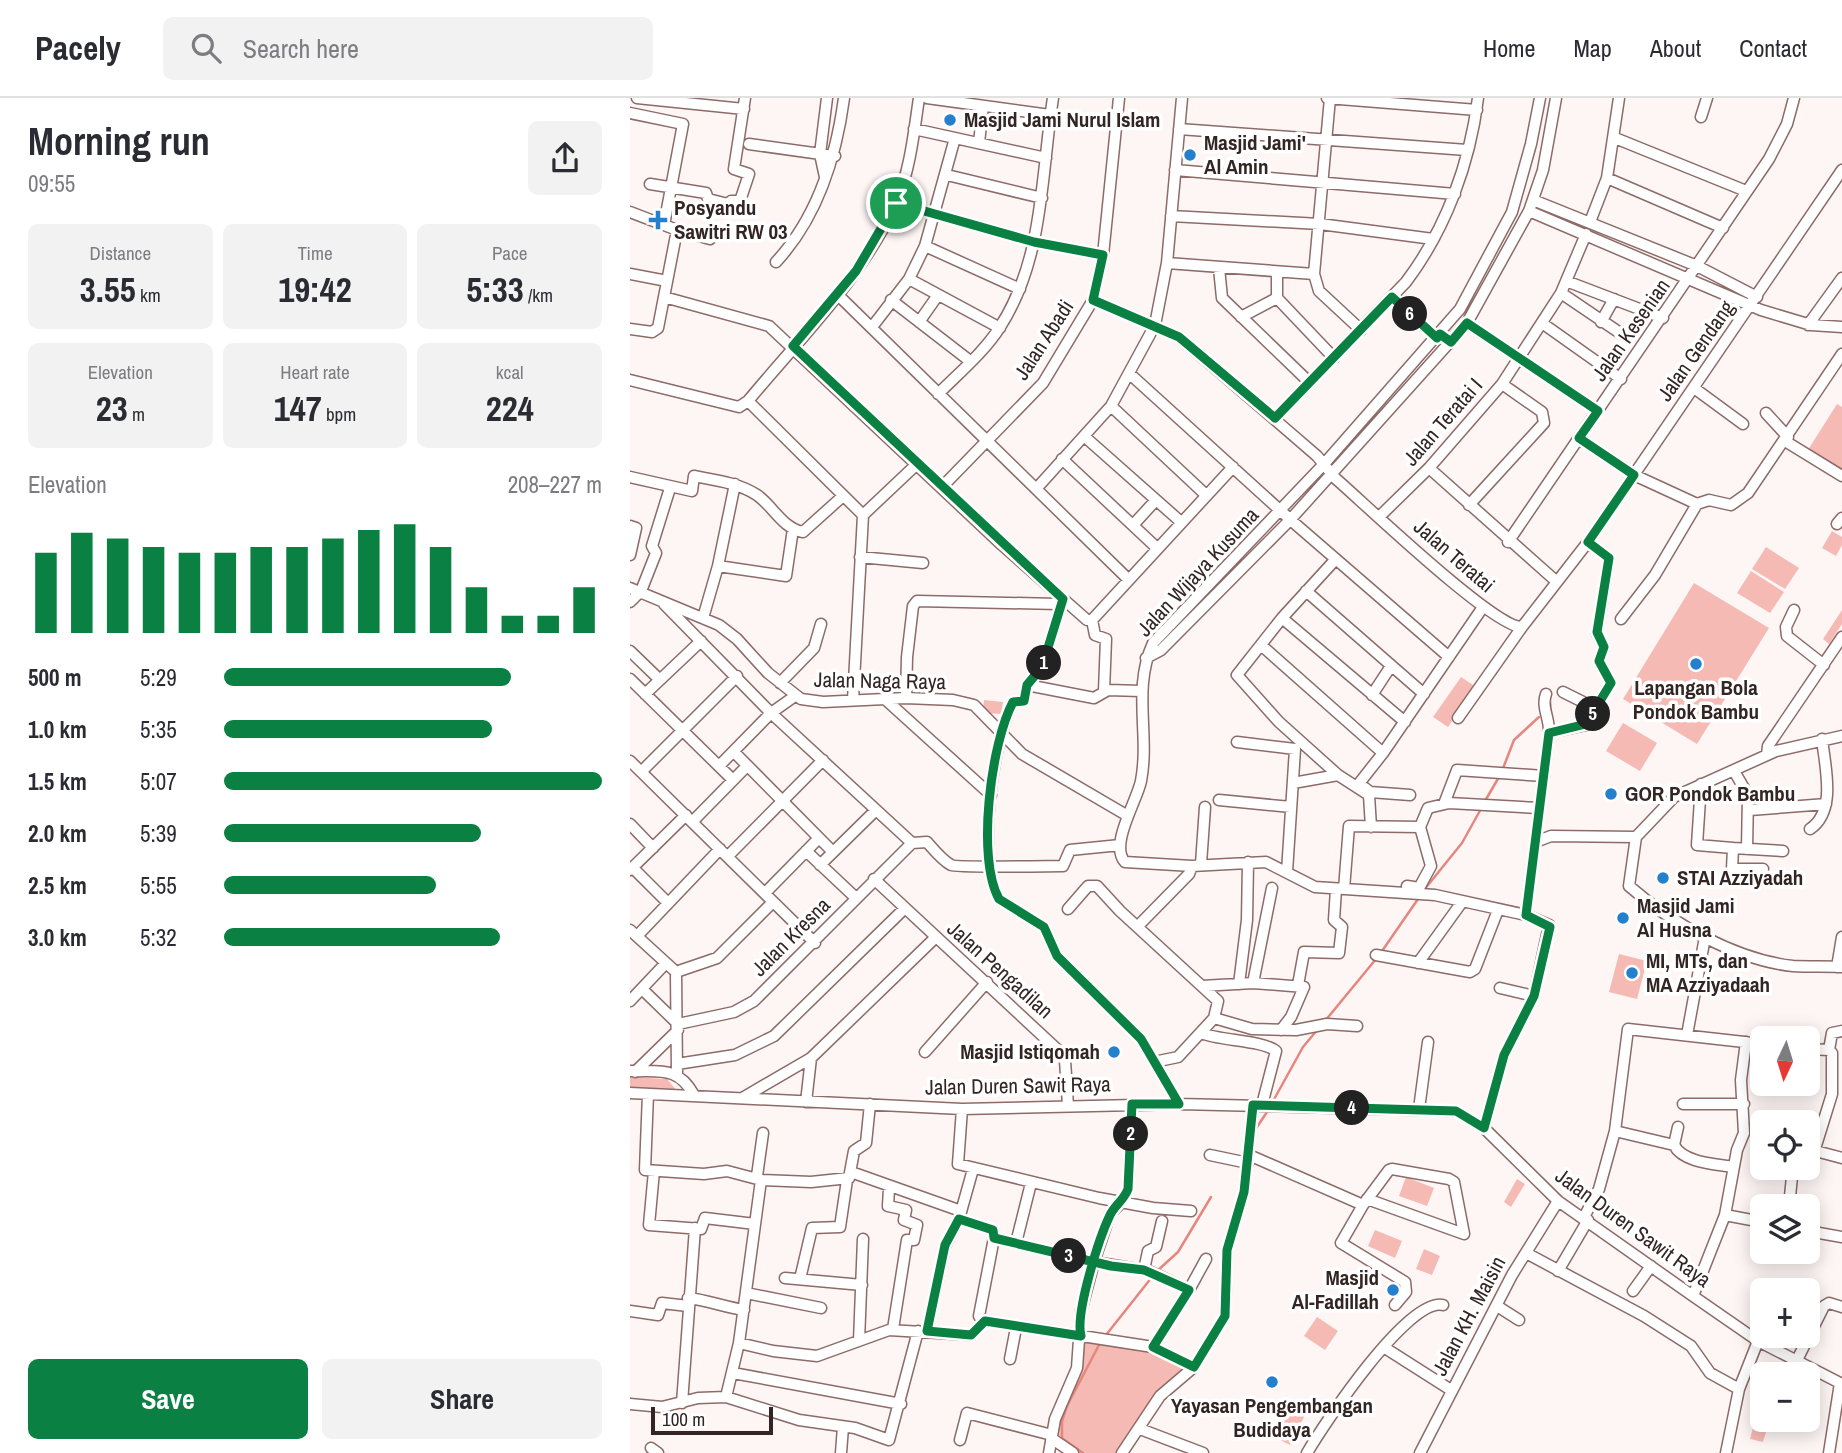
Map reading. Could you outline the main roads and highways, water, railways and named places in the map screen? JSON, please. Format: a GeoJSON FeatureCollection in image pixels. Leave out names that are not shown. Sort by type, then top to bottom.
{"type":"FeatureCollection","features":[{"type":"Feature","properties":{"kind":"waterway"},"geometry":{"type":"LineString","coordinates":[[1502,771],[1514,740],[1539,717]]}},
{"type":"Feature","properties":{"kind":"waterway"},"geometry":{"type":"LineString","coordinates":[[1485,801],[1499,777]]}},
{"type":"Feature","properties":{"kind":"waterway"},"geometry":{"type":"LineString","coordinates":[[1424,890],[1462,843],[1482,807]]}},
{"type":"Feature","properties":{"kind":"waterway"},"geometry":{"type":"LineString","coordinates":[[1380,954],[1418,899]]}},
{"type":"Feature","properties":{"kind":"waterway"},"geometry":{"type":"LineString","coordinates":[[1325,1021],[1376,959]]}},
{"type":"Feature","properties":{"kind":"waterway"},"geometry":{"type":"LineString","coordinates":[[1272,1103],[1303,1047],[1318,1029]]}},
{"type":"Feature","properties":{"kind":"waterway"},"geometry":{"type":"LineString","coordinates":[[1255,1130],[1269,1109]]}},
{"type":"Feature","properties":{"kind":"waterway"},"geometry":{"type":"LineString","coordinates":[[1156,1272],[1178,1252],[1211,1197]]}},
{"type":"Feature","properties":{"kind":"waterway"},"geometry":{"type":"LineString","coordinates":[[1106,1335],[1152,1277]]}},
{"type":"Feature","properties":{"kind":"waterway"},"geometry":{"type":"LineString","coordinates":[[1083,1453],[1062,1438],[1062,1421],[1100,1343]]}},
{"type":"Feature","properties":{"kind":"place","name":"Masjid Jami Nurul Islam"},"geometry":{"type":"Point","coordinates":[950,120]}},
{"type":"Feature","properties":{"kind":"place","name":"Masjid Jami' Al Amin"},"geometry":{"type":"Point","coordinates":[1190,155]}},
{"type":"Feature","properties":{"kind":"place","name":"Posyandu Sawitri RW 03"},"geometry":{"type":"Point","coordinates":[658,220]}},
{"type":"Feature","properties":{"kind":"place","name":"Lapangan Bola Pondok Bambu"},"geometry":{"type":"Point","coordinates":[1696,664]}},
{"type":"Feature","properties":{"kind":"place","name":"GOR Pondok Bambu"},"geometry":{"type":"Point","coordinates":[1611,794]}},
{"type":"Feature","properties":{"kind":"place","name":"STAI Azziyadah"},"geometry":{"type":"Point","coordinates":[1663,878]}},
{"type":"Feature","properties":{"kind":"place","name":"Masjid Jami Al Husna"},"geometry":{"type":"Point","coordinates":[1623,918]}},
{"type":"Feature","properties":{"kind":"place","name":"MI, MTs, dan MA Azziyadaah"},"geometry":{"type":"Point","coordinates":[1632,973]}},
{"type":"Feature","properties":{"kind":"place","name":"Masjid Istiqomah"},"geometry":{"type":"Point","coordinates":[1114,1052]}},
{"type":"Feature","properties":{"kind":"place","name":"Masjid Al-Fadillah"},"geometry":{"type":"Point","coordinates":[1393,1290]}},
{"type":"Feature","properties":{"kind":"place","name":"Yayasan Pengembangan Budidaya"},"geometry":{"type":"Point","coordinates":[1272,1382]}}]}
